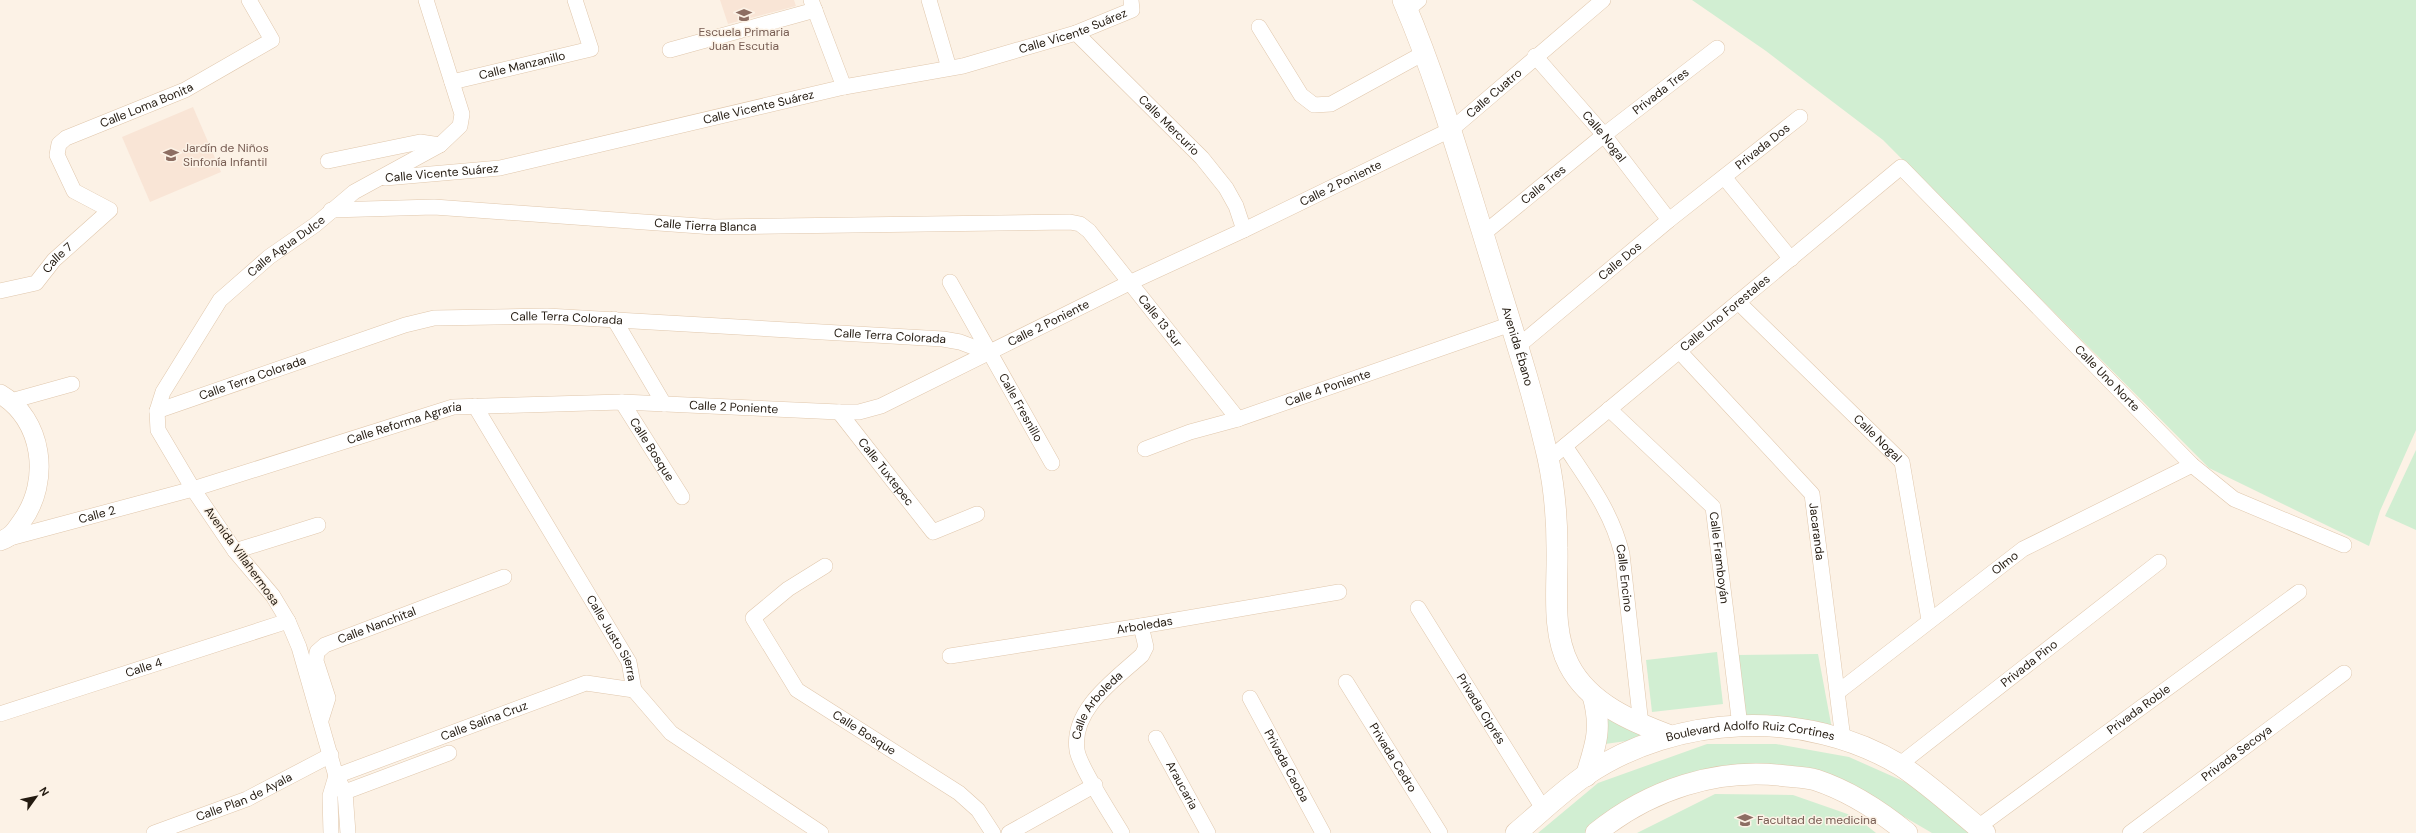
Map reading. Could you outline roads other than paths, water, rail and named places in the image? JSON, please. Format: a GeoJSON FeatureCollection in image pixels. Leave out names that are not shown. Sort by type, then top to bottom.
{"type":"FeatureCollection","features":[{"type":"Feature","properties":{"kind":"main road","name":"Avenida Ébano"},"geometry":{"type":"LineString","coordinates":[[1410,3],[1424,53],[1452,129],[1511,324],[1548,460],[1557,546],[1558,632],[1562,650],[1570,667],[1593,696],[1612,709],[1641,725],[1671,736]]}},
{"type":"Feature","properties":{"kind":"main road","name":"Avenida Ébano"},"geometry":{"type":"LineString","coordinates":[[1586,776],[1598,732],[1598,715],[1593,696]]}},
{"type":"Feature","properties":{"kind":"main road","name":"Boulevard Adolfo Ruiz Cortines"},"geometry":{"type":"LineString","coordinates":[[1516,833],[1586,776],[1640,746],[1671,736],[1703,729],[1740,726],[1778,726],[1843,739],[1899,765],[1930,787],[1982,830]]}},
{"type":"Feature","properties":{"kind":"main road"},"geometry":{"type":"LineString","coordinates":[[1596,833],[1621,813],[1664,791],[1718,777],[1766,773],[1815,780],[1858,798],[1907,833]]}},
{"type":"Feature","properties":{"kind":"street","name":"Calle Loma Bonita"},"geometry":{"type":"LineString","coordinates":[[110,210],[74,191],[57,156],[59,144],[66,138],[184,90],[272,40],[249,0]]}},
{"type":"Feature","properties":{"kind":"street"},"geometry":{"type":"LineString","coordinates":[[426,0],[452,82]]}},
{"type":"Feature","properties":{"kind":"street","name":"Calle Manzanillo"},"geometry":{"type":"LineString","coordinates":[[452,82],[591,49],[575,0]]}},
{"type":"Feature","properties":{"kind":"street"},"geometry":{"type":"LineString","coordinates":[[929,0],[949,68]]}},
{"type":"Feature","properties":{"kind":"street","name":"Calle Cuatro"},"geometry":{"type":"LineString","coordinates":[[1452,129],[1535,56],[1603,0]]}},
{"type":"Feature","properties":{"kind":"street"},"geometry":{"type":"LineString","coordinates":[[670,50],[813,5],[844,87]]}},
{"type":"Feature","properties":{"kind":"street","name":"Calle Vicente Suárez"},"geometry":{"type":"LineString","coordinates":[[378,179],[500,168],[844,87],[949,68],[1076,33],[1132,5]]}},
{"type":"Feature","properties":{"kind":"street"},"geometry":{"type":"LineString","coordinates":[[1259,27],[1301,95],[1314,105],[1331,104],[1424,53]]}},
{"type":"Feature","properties":{"kind":"street","name":"Calle Mercurio"},"geometry":{"type":"LineString","coordinates":[[1076,33],[1202,158],[1226,188],[1236,206],[1244,230]]}},
{"type":"Feature","properties":{"kind":"street","name":"Privada Tres"},"geometry":{"type":"LineString","coordinates":[[1604,135],[1717,48]]}},
{"type":"Feature","properties":{"kind":"street","name":"Calle Nogal"},"geometry":{"type":"LineString","coordinates":[[1535,56],[1604,135],[1669,220]]}},
{"type":"Feature","properties":{"kind":"street","name":"Calle Agua Dulce"},"geometry":{"type":"LineString","coordinates":[[157,411],[163,392],[220,300],[269,257],[315,225],[354,192],[440,145],[460,126],[462,114],[452,82]]}},
{"type":"Feature","properties":{"kind":"street","name":"Privada Dos"},"geometry":{"type":"LineString","coordinates":[[1724,177],[1800,117]]}},
{"type":"Feature","properties":{"kind":"street","name":"Calle 2 Poniente"},"geometry":{"type":"LineString","coordinates":[[622,402],[839,412],[859,412],[881,406],[989,354],[1130,283],[1244,230],[1452,129]]}},
{"type":"Feature","properties":{"kind":"street","name":"Calle Tres"},"geometry":{"type":"LineString","coordinates":[[1483,234],[1604,135]]}},
{"type":"Feature","properties":{"kind":"street"},"geometry":{"type":"LineString","coordinates":[[328,161],[420,142],[440,145]]}},
{"type":"Feature","properties":{"kind":"street","name":"Calle Uno Forestales"},"geometry":{"type":"LineString","coordinates":[[1548,460],[1901,167]]}},
{"type":"Feature","properties":{"kind":"street","name":"Calle Uno Norte"},"geometry":{"type":"LineString","coordinates":[[1901,167],[2192,465],[2234,499],[2344,545]]}},
{"type":"Feature","properties":{"kind":"street"},"geometry":{"type":"LineString","coordinates":[[1724,177],[1791,259]]}},
{"type":"Feature","properties":{"kind":"street","name":"Calle Dos"},"geometry":{"type":"LineString","coordinates":[[1517,347],[1669,220],[1724,177]]}},
{"type":"Feature","properties":{"kind":"street","name":"Calle Tierra Blanca"},"geometry":{"type":"LineString","coordinates":[[331,210],[434,207],[714,227],[1070,222],[1080,224]]}},
{"type":"Feature","properties":{"kind":"street","name":"Calle 7"},"geometry":{"type":"LineString","coordinates":[[0,291],[36,283],[54,260],[110,210]]}},
{"type":"Feature","properties":{"kind":"street","name":"Calle 13 Sur"},"geometry":{"type":"LineString","coordinates":[[1080,224],[1089,231],[1238,419]]}},
{"type":"Feature","properties":{"kind":"street","name":"Calle Fresnillo"},"geometry":{"type":"LineString","coordinates":[[950,282],[989,354],[1052,463]]}},
{"type":"Feature","properties":{"kind":"street","name":"Calle Nogal"},"geometry":{"type":"LineString","coordinates":[[1738,302],[1902,462],[1929,620]]}},
{"type":"Feature","properties":{"kind":"street","name":"Calle Terra Colorada"},"geometry":{"type":"LineString","coordinates":[[157,411],[406,325],[434,318],[547,316],[943,339],[960,342],[989,354]]}},
{"type":"Feature","properties":{"kind":"street"},"geometry":{"type":"LineString","coordinates":[[614,319],[664,404]]}},
{"type":"Feature","properties":{"kind":"street","name":"Calle 4 Poniente"},"geometry":{"type":"LineString","coordinates":[[1145,449],[1211,424],[1238,419],[1511,324]]}},
{"type":"Feature","properties":{"kind":"street","name":"Jacaranda"},"geometry":{"type":"LineString","coordinates":[[1679,351],[1812,494],[1843,739]]}},
{"type":"Feature","properties":{"kind":"street"},"geometry":{"type":"LineString","coordinates":[[6,397],[72,384]]}},
{"type":"Feature","properties":{"kind":"street"},"geometry":{"type":"LineString","coordinates":[[5,539],[29,512],[37,485],[40,461],[36,440],[28,421],[6,397]]}},
{"type":"Feature","properties":{"kind":"street","name":"Calle Reforma Agraria"},"geometry":{"type":"LineString","coordinates":[[193,489],[453,407],[622,402]]}},
{"type":"Feature","properties":{"kind":"street","name":"Calle Bosque"},"geometry":{"type":"LineString","coordinates":[[622,402],[682,498]]}},
{"type":"Feature","properties":{"kind":"street","name":"Calle Justo Sierra"},"geometry":{"type":"LineString","coordinates":[[475,406],[629,662],[634,690],[671,733],[821,833]]}},
{"type":"Feature","properties":{"kind":"street","name":"Calle Framboyán"},"geometry":{"type":"LineString","coordinates":[[1609,410],[1713,507],[1740,726]]}},
{"type":"Feature","properties":{"kind":"street","name":"Avenida Villahermosa"},"geometry":{"type":"LineString","coordinates":[[157,411],[158,430],[193,489],[235,551],[273,596],[288,621],[299,647],[336,776],[345,792],[348,833]]}},
{"type":"Feature","properties":{"kind":"street","name":"Calle Tuxtepec"},"geometry":{"type":"LineString","coordinates":[[839,412],[933,532],[977,514]]}},
{"type":"Feature","properties":{"kind":"street","name":"Calle Encino"},"geometry":{"type":"LineString","coordinates":[[1565,446],[1608,513],[1617,533],[1622,554],[1641,725]]}},
{"type":"Feature","properties":{"kind":"street","name":"Olmo"},"geometry":{"type":"LineString","coordinates":[[1838,692],[1929,620],[2023,549],[2192,465]]}},
{"type":"Feature","properties":{"kind":"street","name":"Calle 2"},"geometry":{"type":"LineString","coordinates":[[5,539],[193,489]]}},
{"type":"Feature","properties":{"kind":"street"},"geometry":{"type":"LineString","coordinates":[[235,551],[318,525]]}},
{"type":"Feature","properties":{"kind":"street","name":"Privada Pino"},"geometry":{"type":"LineString","coordinates":[[1899,765],[2159,562]]}},
{"type":"Feature","properties":{"kind":"street","name":"Calle Bosque"},"geometry":{"type":"LineString","coordinates":[[825,566],[788,589],[753,618],[797,690],[959,793],[978,810],[993,833]]}},
{"type":"Feature","properties":{"kind":"street","name":"Calle Nanchital"},"geometry":{"type":"LineString","coordinates":[[321,720],[328,698],[316,661],[317,652],[325,646],[504,578]]}},
{"type":"Feature","properties":{"kind":"street","name":"Arboledas"},"geometry":{"type":"LineString","coordinates":[[950,656],[1141,626],[1339,592]]}},
{"type":"Feature","properties":{"kind":"street","name":"Privada Roble"},"geometry":{"type":"LineString","coordinates":[[1982,830],[2300,592]]}},
{"type":"Feature","properties":{"kind":"street","name":"Privada Ciprés"},"geometry":{"type":"LineString","coordinates":[[1418,608],[1544,810]]}},
{"type":"Feature","properties":{"kind":"street","name":"Calle 4"},"geometry":{"type":"LineString","coordinates":[[0,714],[288,621]]}},
{"type":"Feature","properties":{"kind":"street","name":"Calle Arboleda"},"geometry":{"type":"LineString","coordinates":[[1122,833],[1077,751],[1076,735],[1082,718],[1096,698],[1142,655],[1146,647],[1141,626]]}},
{"type":"Feature","properties":{"kind":"street","name":"Privada Secoya"},"geometry":{"type":"LineString","coordinates":[[2130,833],[2344,673]]}},
{"type":"Feature","properties":{"kind":"street","name":"Privada Cedro"},"geometry":{"type":"LineString","coordinates":[[1346,682],[1440,833]]}},
{"type":"Feature","properties":{"kind":"street","name":"Calle Salina Cruz"},"geometry":{"type":"LineString","coordinates":[[336,776],[586,684],[634,690]]}},
{"type":"Feature","properties":{"kind":"street","name":"Privada Caoba"},"geometry":{"type":"LineString","coordinates":[[1250,698],[1324,833]]}},
{"type":"Feature","properties":{"kind":"street","name":"Araucaria"},"geometry":{"type":"LineString","coordinates":[[1156,738],[1208,833]]}},
{"type":"Feature","properties":{"kind":"street","name":"Calle Salina Cruz"},"geometry":{"type":"LineString","coordinates":[[345,792],[450,753]]}},
{"type":"Feature","properties":{"kind":"street","name":"Calle Plan de Ayala"},"geometry":{"type":"LineString","coordinates":[[154,833],[247,799],[331,755]]}},
{"type":"Feature","properties":{"kind":"street"},"geometry":{"type":"LineString","coordinates":[[331,833],[330,796],[336,776]]}},
{"type":"Feature","properties":{"kind":"street"},"geometry":{"type":"LineString","coordinates":[[1009,833],[1095,785]]}},
{"type":"Feature","properties":{"kind":"place","name":"Escuela Primaria Juan Escutia"},"geometry":{"type":"Point","coordinates":[744,15]}},
{"type":"Feature","properties":{"kind":"place","name":"Jardín de Niños Sinfonía Infantil"},"geometry":{"type":"Point","coordinates":[171,155]}},
{"type":"Feature","properties":{"kind":"place","name":"Facultad de medicina"},"geometry":{"type":"Point","coordinates":[1745,820]}}]}
